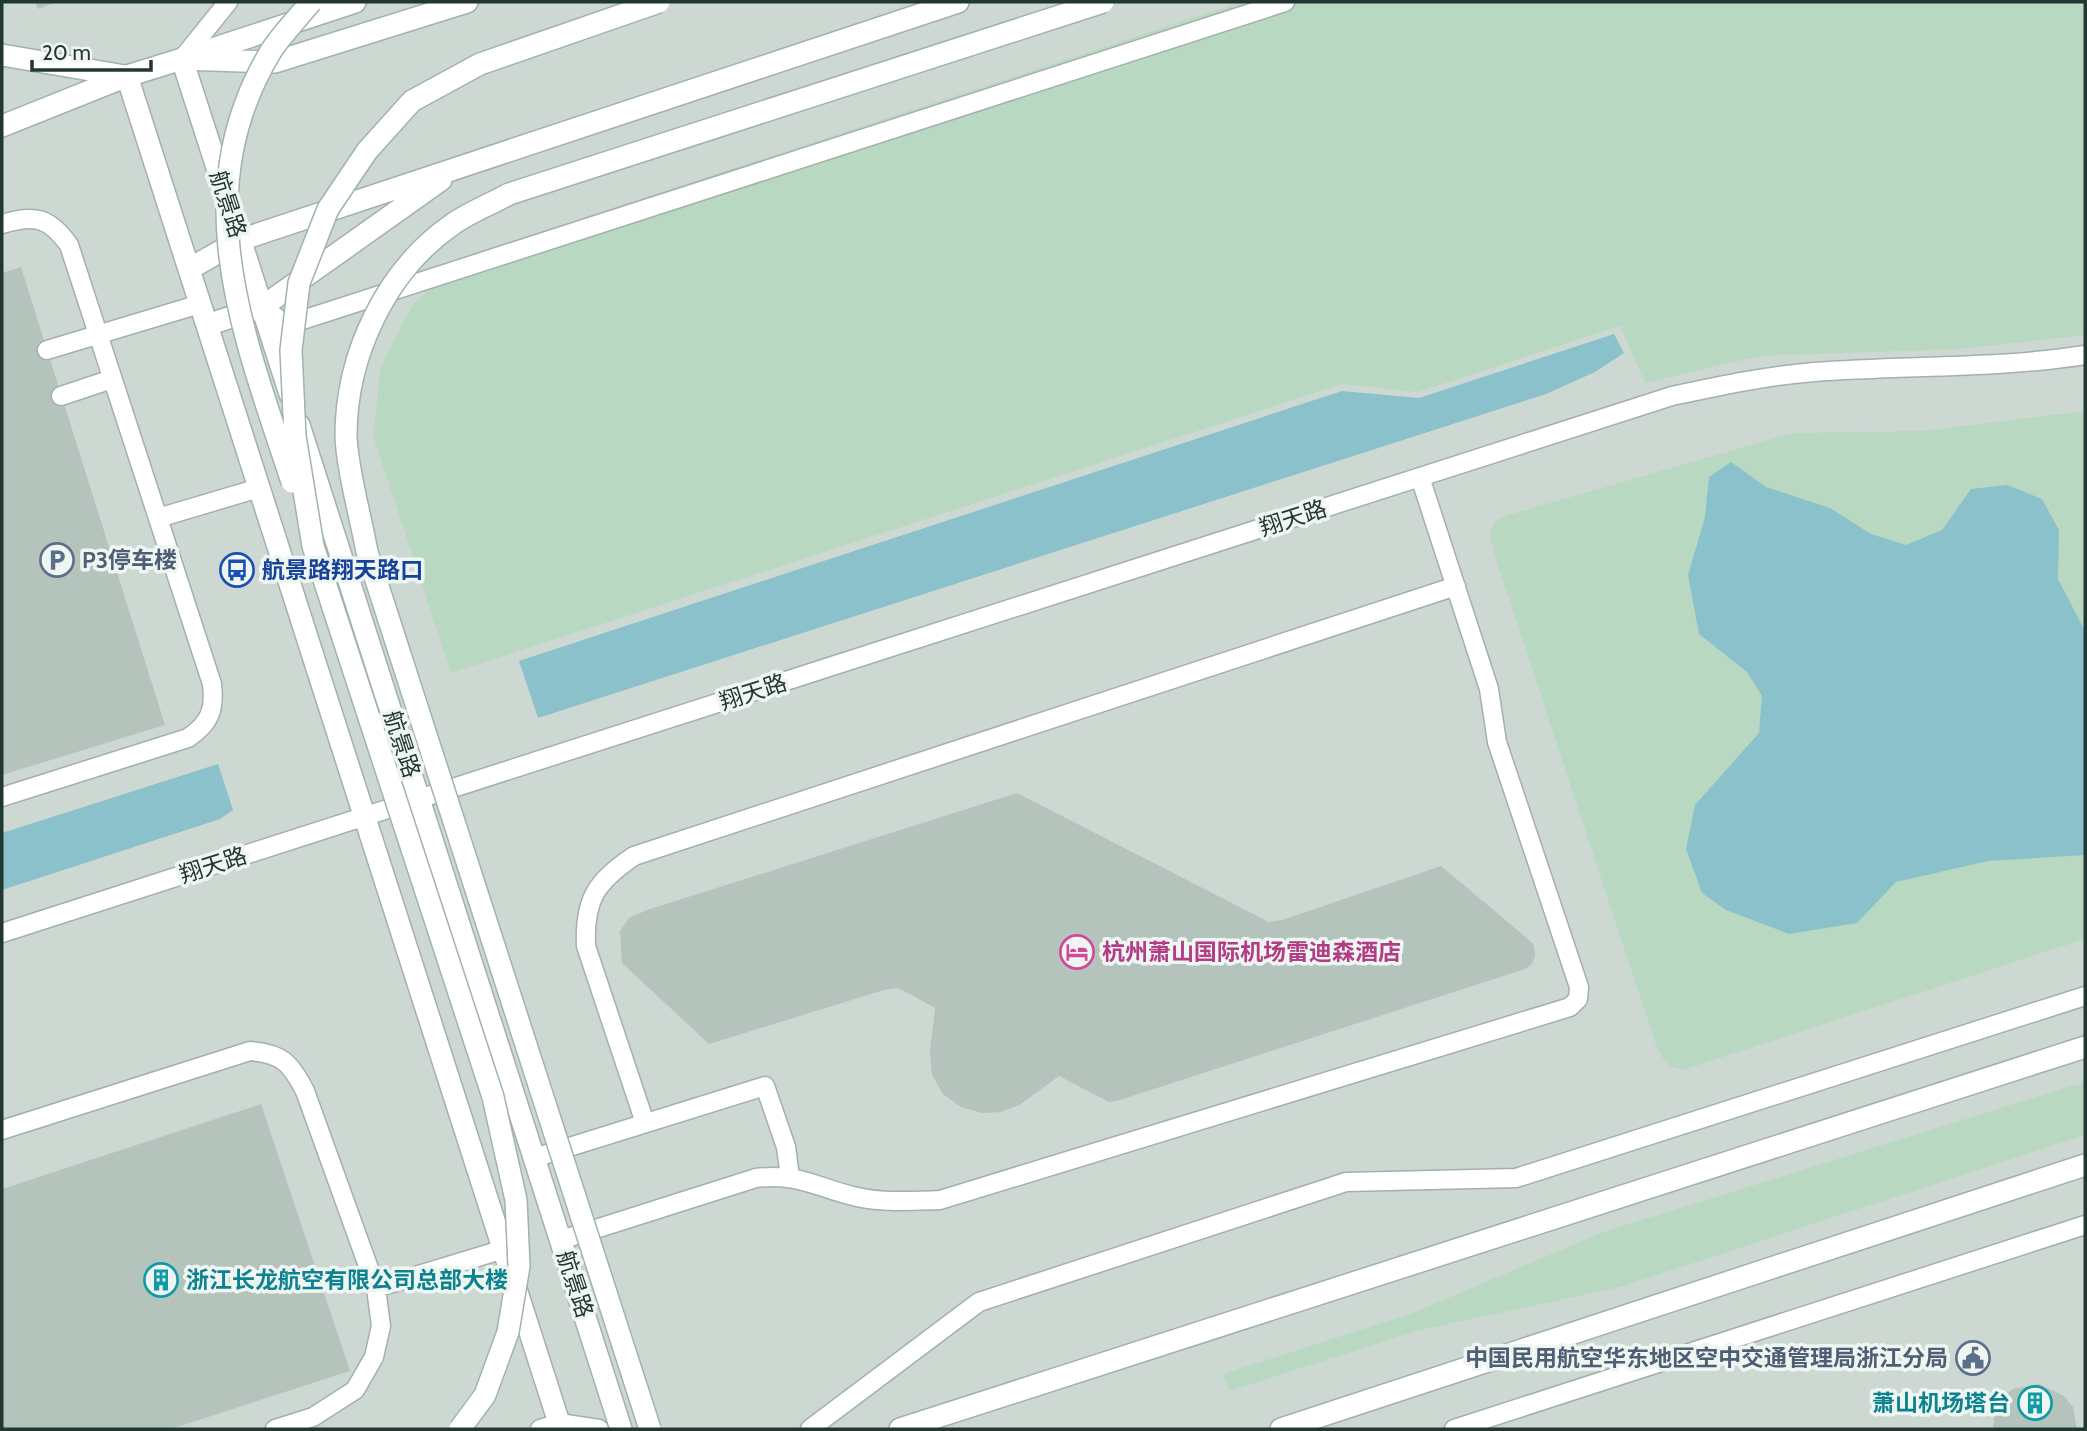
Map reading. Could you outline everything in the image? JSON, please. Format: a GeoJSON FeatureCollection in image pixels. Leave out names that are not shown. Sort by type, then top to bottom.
{"type":"FeatureCollection","features":[{"type":"Feature","properties":{"kind":"street"},"geometry":{"type":"LineString","coordinates":[[311,2],[272,50],[248,97],[232,147],[225,207],[232,274],[246,341],[494,1097],[516,1200],[519,1266],[508,1332],[485,1395],[460,1429]]}},
{"type":"Feature","properties":{"kind":"street"},"geometry":{"type":"LineString","coordinates":[[2,126],[127,76],[355,2]]}},
{"type":"Feature","properties":{"kind":"street"},"geometry":{"type":"LineString","coordinates":[[182,59],[275,62],[467,2]]}},
{"type":"Feature","properties":{"kind":"street"},"geometry":{"type":"LineString","coordinates":[[313,546],[295,436],[291,350],[299,283],[328,209],[367,151],[412,101],[480,64],[659,2]]}},
{"type":"Feature","properties":{"kind":"street"},"geometry":{"type":"LineString","coordinates":[[189,269],[240,240],[958,2]]}},
{"type":"Feature","properties":{"kind":"street"},"geometry":{"type":"LineString","coordinates":[[650,1429],[368,552],[346,438],[351,386],[366,334],[386,294],[414,257],[453,224],[509,194],[1103,2]]}},
{"type":"Feature","properties":{"kind":"street"},"geometry":{"type":"LineString","coordinates":[[2,55],[127,76]]}},
{"type":"Feature","properties":{"kind":"street","name":"航景路"},"geometry":{"type":"LineString","coordinates":[[182,59],[621,1429]]}},
{"type":"Feature","properties":{"kind":"street"},"geometry":{"type":"LineString","coordinates":[[127,76],[504,1248],[554,1427]]}},
{"type":"Feature","properties":{"kind":"street"},"geometry":{"type":"LineString","coordinates":[[207,325],[262,307],[412,199],[470,162]]}},
{"type":"Feature","properties":{"kind":"street"},"geometry":{"type":"LineString","coordinates":[[900,1429],[2085,1047]]}},
{"type":"Feature","properties":{"kind":"street"},"geometry":{"type":"LineString","coordinates":[[1281,1429],[2085,1164]]}},
{"type":"Feature","properties":{"kind":"lane"},"geometry":{"type":"LineString","coordinates":[[182,59],[228,2]]}},
{"type":"Feature","properties":{"kind":"lane"},"geometry":{"type":"LineString","coordinates":[[262,307],[287,325],[1285,2]]}},
{"type":"Feature","properties":{"kind":"lane"},"geometry":{"type":"LineString","coordinates":[[2,224],[34,218],[55,225],[69,244],[212,684],[215,705],[206,726],[188,738],[2,797]]}},
{"type":"Feature","properties":{"kind":"lane"},"geometry":{"type":"LineString","coordinates":[[47,350],[200,304]]}},
{"type":"Feature","properties":{"kind":"lane","name":"翔天路"},"geometry":{"type":"LineString","coordinates":[[2,933],[1672,396],[1745,380],[1815,372],[1981,367],[2085,355]]}},
{"type":"Feature","properties":{"kind":"lane"},"geometry":{"type":"LineString","coordinates":[[61,396],[112,379]]}},
{"type":"Feature","properties":{"kind":"lane"},"geometry":{"type":"LineString","coordinates":[[561,1240],[756,1178],[790,1177],[856,1197],[895,1202],[940,1200],[1570,1007],[1578,999],[1579,987],[1497,742],[1489,689],[1420,477]]}},
{"type":"Feature","properties":{"kind":"lane"},"geometry":{"type":"LineString","coordinates":[[158,518],[259,488]]}},
{"type":"Feature","properties":{"kind":"lane"},"geometry":{"type":"LineString","coordinates":[[645,1123],[586,946],[585,919],[594,892],[607,874],[634,856],[1456,586]]}},
{"type":"Feature","properties":{"kind":"lane"},"geometry":{"type":"LineString","coordinates":[[810,1429],[979,1302],[1346,1182],[1516,1178],[2085,996]]}},
{"type":"Feature","properties":{"kind":"lane"},"geometry":{"type":"LineString","coordinates":[[2,1130],[250,1051],[274,1053],[293,1068],[305,1091],[376,1289],[381,1326],[374,1357],[355,1390],[313,1417],[275,1429]]}},
{"type":"Feature","properties":{"kind":"lane"},"geometry":{"type":"LineString","coordinates":[[534,1158],[765,1086],[786,1147],[790,1177]]}},
{"type":"Feature","properties":{"kind":"lane"},"geometry":{"type":"LineString","coordinates":[[1454,1429],[2085,1225]]}},
{"type":"Feature","properties":{"kind":"lane"},"geometry":{"type":"LineString","coordinates":[[376,1289],[504,1248]]}},
{"type":"Feature","properties":{"kind":"lane"},"geometry":{"type":"LineString","coordinates":[[554,1427],[599,1429]]}},
{"type":"Feature","properties":{"kind":"shaded area"},"geometry":{"type":"Polygon","coordinates":[[[2,2],[2085,2],[2085,1429],[2,1429],[2,2]]]}},
{"type":"Feature","properties":{"kind":"green space"},"geometry":{"type":"Polygon","coordinates":[[[1242,2],[2085,2],[2085,335],[1959,349],[1759,356],[1645,383],[1620,326],[1418,392],[1342,384],[451,673],[373,436],[381,367],[411,307],[462,257],[1242,2]]]}},
{"type":"Feature","properties":{"kind":"green space"},"geometry":{"type":"Polygon","coordinates":[[[2085,411],[2085,939],[1686,1069],[1670,1066],[1656,1045],[1493,550],[1490,534],[1494,522],[1508,515],[1793,433],[1922,431],[2085,411]]]}},
{"type":"Feature","properties":{"kind":"green space"},"geometry":{"type":"Polygon","coordinates":[[[2085,1082],[2085,1135],[1620,1287],[1420,1330],[1229,1391],[1223,1374],[1413,1313],[1603,1232],[2085,1082]]]}},
{"type":"Feature","properties":{"kind":"water"},"geometry":{"type":"Polygon","coordinates":[[[1614,334],[1624,353],[1595,372],[1546,394],[538,718],[519,661],[1342,391],[1419,398],[1614,334]]]}},
{"type":"Feature","properties":{"kind":"water"},"geometry":{"type":"Polygon","coordinates":[[[1731,462],[1766,487],[1830,508],[1871,534],[1906,545],[1942,530],[1971,489],[2007,485],[2042,499],[2059,530],[2058,579],[2085,631],[2085,855],[1988,861],[1896,882],[1857,923],[1789,934],[1726,910],[1702,893],[1686,849],[1695,805],[1759,733],[1762,696],[1747,672],[1699,634],[1688,575],[1705,517],[1709,477],[1731,462]]]}},
{"type":"Feature","properties":{"kind":"water"},"geometry":{"type":"Polygon","coordinates":[[[218,764],[233,810],[220,819],[2,890],[2,833],[218,764]]]}},
{"type":"Feature","properties":{"kind":"building"},"geometry":{"type":"Polygon","coordinates":[[[35,2],[57,2],[38,9],[35,2]]]}},
{"type":"Feature","properties":{"kind":"building","name":"P3停车楼"},"geometry":{"type":"Polygon","coordinates":[[[21,267],[165,725],[2,775],[2,273],[21,267]]]}},
{"type":"Feature","properties":{"kind":"building","name":"杭州萧山国际机场雷迪森酒店"},"geometry":{"type":"Polygon","coordinates":[[[1017,793],[1269,922],[1282,920],[1441,866],[1527,938],[1534,945],[1535,956],[1532,964],[1525,969],[1120,1100],[1109,1102],[1059,1076],[1021,1104],[1001,1112],[982,1113],[961,1107],[943,1094],[932,1075],[930,1052],[935,1008],[897,988],[709,1044],[622,963],[620,931],[629,918],[647,910],[1017,793]]]}},
{"type":"Feature","properties":{"kind":"building","name":"浙江长龙航空有限公司总部大楼"},"geometry":{"type":"Polygon","coordinates":[[[261,1104],[350,1371],[171,1429],[2,1429],[2,1189],[261,1104]]]}},
{"type":"Feature","properties":{"kind":"building","name":"萧山机场塔台"},"geometry":{"type":"Polygon","coordinates":[[[2039,1384],[2064,1396],[2073,1407],[2077,1429],[1993,1429],[1995,1411],[2002,1398],[2013,1389],[2039,1384]]]}},
{"type":"Feature","properties":{"kind":"place","name":"P3停车楼"},"geometry":{"type":"Point","coordinates":[57,560]}},
{"type":"Feature","properties":{"kind":"place","name":"航景路翔天路口"},"geometry":{"type":"Point","coordinates":[237,570]}},
{"type":"Feature","properties":{"kind":"place","name":"杭州萧山国际机场雷迪森酒店"},"geometry":{"type":"Point","coordinates":[1077,952]}},
{"type":"Feature","properties":{"kind":"place","name":"浙江长龙航空有限公司总部大楼"},"geometry":{"type":"Point","coordinates":[161,1280]}},
{"type":"Feature","properties":{"kind":"place","name":"中国民用航空华东地区空中交通管理局浙江分局"},"geometry":{"type":"Point","coordinates":[1973,1358]}},
{"type":"Feature","properties":{"kind":"place","name":"萧山机场塔台"},"geometry":{"type":"Point","coordinates":[2035,1403]}}]}
